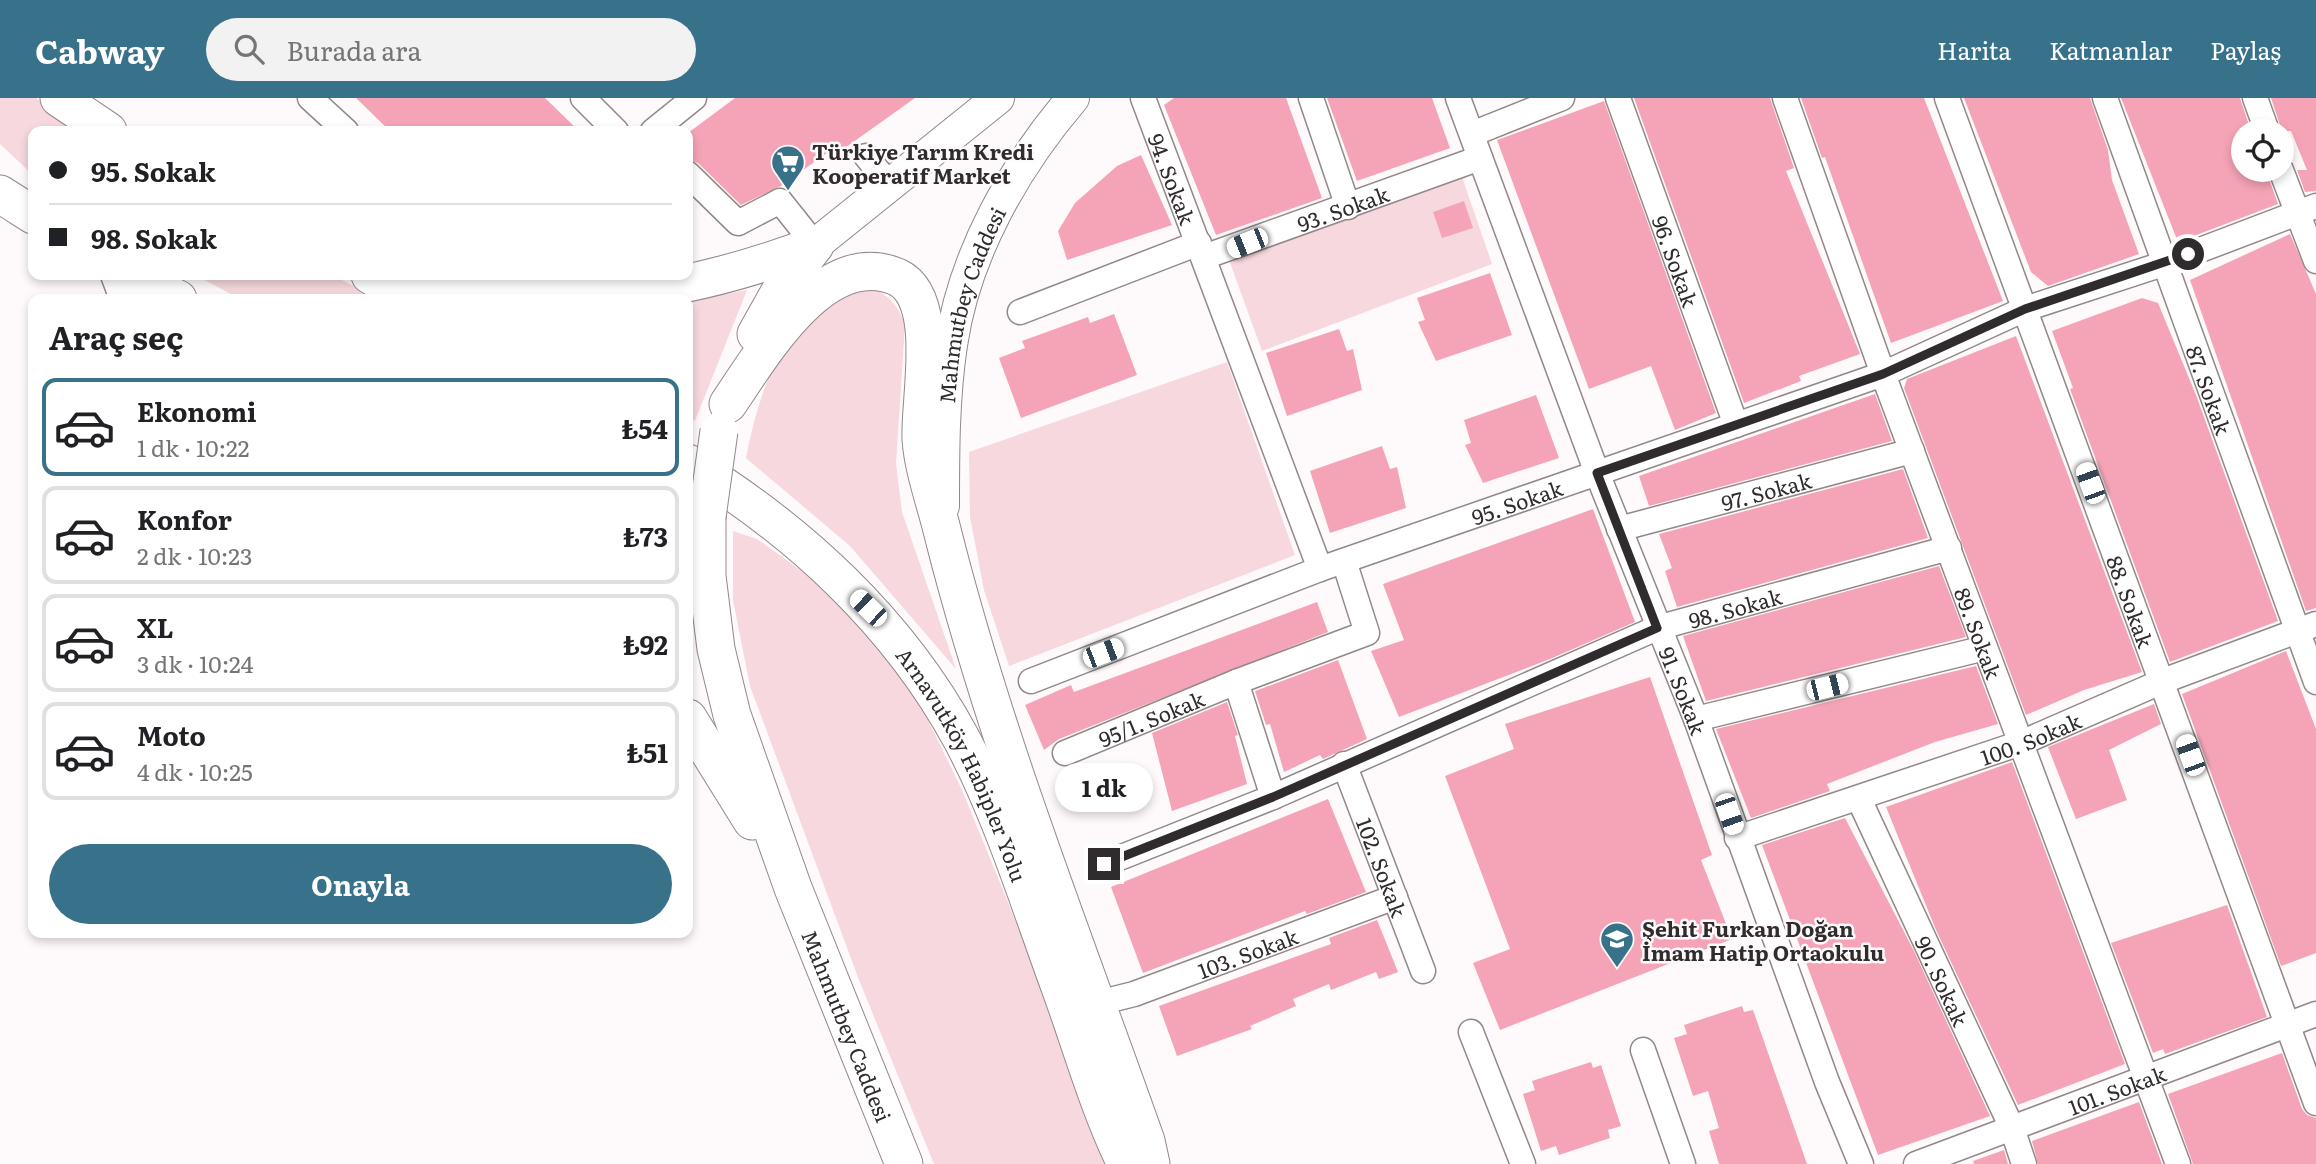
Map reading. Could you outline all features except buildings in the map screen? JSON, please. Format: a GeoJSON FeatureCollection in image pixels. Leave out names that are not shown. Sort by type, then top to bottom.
{"type":"FeatureCollection","features":[{"type":"Feature","properties":{"kind":"highway"},"geometry":{"type":"LineString","coordinates":[[59,98],[101,126]]}},
{"type":"Feature","properties":{"kind":"highway"},"geometry":{"type":"LineString","coordinates":[[0,194],[28,212]]}},
{"type":"Feature","properties":{"kind":"highway"},"geometry":{"type":"LineString","coordinates":[[632,294],[659,291],[722,276],[815,245]]}},
{"type":"Feature","properties":{"kind":"highway"},"geometry":{"type":"LineString","coordinates":[[793,888],[732,715],[716,649],[707,576],[707,517],[724,418],[743,361],[761,323],[815,245]]}},
{"type":"Feature","properties":{"kind":"highway"},"geometry":{"type":"LineString","coordinates":[[724,418],[775,336],[806,301],[835,280],[857,272],[878,272],[898,278],[912,289],[921,309],[925,341],[921,440],[971,638],[1003,738],[1098,1003],[1147,1158]]}},
{"type":"Feature","properties":{"kind":"highway"},"geometry":{"type":"LineString","coordinates":[[141,280],[168,294]]}},
{"type":"Feature","properties":{"kind":"highway"},"geometry":{"type":"LineString","coordinates":[[379,280],[402,294]]}},
{"type":"Feature","properties":{"kind":"highway"},"geometry":{"type":"LineString","coordinates":[[429,280],[511,294]]}},
{"type":"Feature","properties":{"kind":"highway","name":"Arnavutköy Habipler Yolu"},"geometry":{"type":"LineString","coordinates":[[693,466],[740,495],[801,542],[868,608],[907,653],[963,741],[991,805],[1047,953],[1147,1158]]}},
{"type":"Feature","properties":{"kind":"highway"},"geometry":{"type":"LineString","coordinates":[[693,726],[793,888]]}},
{"type":"Feature","properties":{"kind":"highway","name":"Mahmutbey Caddesi"},"geometry":{"type":"LineString","coordinates":[[793,888],[904,1164]]}},
{"type":"Feature","properties":{"kind":"highway"},"geometry":{"type":"LineString","coordinates":[[1047,953],[1098,1003]]}},
{"type":"Feature","properties":{"kind":"main road"},"geometry":{"type":"LineString","coordinates":[[815,245],[998,98]]}},
{"type":"Feature","properties":{"kind":"main road","name":"Mahmutbey Caddesi"},"geometry":{"type":"LineString","coordinates":[[944,535],[943,428],[951,343],[969,274],[1008,188],[1051,123],[1073,98]]}},
{"type":"Feature","properties":{"kind":"street"},"geometry":{"type":"LineString","coordinates":[[310,98],[341,126]]}},
{"type":"Feature","properties":{"kind":"street"},"geometry":{"type":"LineString","coordinates":[[583,98],[610,126]]}},
{"type":"Feature","properties":{"kind":"street"},"geometry":{"type":"LineString","coordinates":[[659,126],[694,98]]}},
{"type":"Feature","properties":{"kind":"street","name":"94. Sokak"},"geometry":{"type":"LineString","coordinates":[[1143,98],[1320,569]]}},
{"type":"Feature","properties":{"kind":"street"},"geometry":{"type":"LineString","coordinates":[[1311,98],[1348,208]]}},
{"type":"Feature","properties":{"kind":"street","name":"91. Sokak"},"geometry":{"type":"LineString","coordinates":[[1458,98],[1597,473],[1657,628],[1696,719],[1827,1082],[1861,1164]]}},
{"type":"Feature","properties":{"kind":"street"},"geometry":{"type":"LineString","coordinates":[[1472,134],[1562,98]]}},
{"type":"Feature","properties":{"kind":"street","name":"96. Sokak"},"geometry":{"type":"LineString","coordinates":[[1618,98],[1736,425]]}},
{"type":"Feature","properties":{"kind":"street","name":"89. Sokak"},"geometry":{"type":"LineString","coordinates":[[1785,98],[1883,374],[2178,1164]]}},
{"type":"Feature","properties":{"kind":"street","name":"88. Sokak"},"geometry":{"type":"LineString","coordinates":[[1947,98],[2316,1103]]}},
{"type":"Feature","properties":{"kind":"street","name":"87. Sokak"},"geometry":{"type":"LineString","coordinates":[[2105,98],[2307,627],[2316,682]]}},
{"type":"Feature","properties":{"kind":"street"},"geometry":{"type":"LineString","coordinates":[[2255,98],[2263,119]]}},
{"type":"Feature","properties":{"kind":"street"},"geometry":{"type":"LineString","coordinates":[[866,156],[888,184]]}},
{"type":"Feature","properties":{"kind":"street","name":"93. Sokak"},"geometry":{"type":"LineString","coordinates":[[1020,312],[1201,250],[1348,208],[1480,158]]}},
{"type":"Feature","properties":{"kind":"street"},"geometry":{"type":"LineString","coordinates":[[693,179],[738,223],[780,201],[815,245]]}},
{"type":"Feature","properties":{"kind":"street"},"geometry":{"type":"LineString","coordinates":[[2289,182],[2306,209],[2316,261]]}},
{"type":"Feature","properties":{"kind":"street","name":"95. Sokak"},"geometry":{"type":"LineString","coordinates":[[1031,681],[1320,569],[1883,374],[2025,309],[2166,263],[2306,209]]}},
{"type":"Feature","properties":{"kind":"street","name":"97. Sokak"},"geometry":{"type":"LineString","coordinates":[[1619,529],[1912,451]]}},
{"type":"Feature","properties":{"kind":"street","name":"98. Sokak"},"geometry":{"type":"LineString","coordinates":[[1104,864],[1273,797],[1657,628],[1949,548]]}},
{"type":"Feature","properties":{"kind":"street","name":"95/1. Sokak"},"geometry":{"type":"LineString","coordinates":[[1065,753],[1236,682],[1367,632],[1344,561]]}},
{"type":"Feature","properties":{"kind":"street","name":"100. Sokak"},"geometry":{"type":"LineString","coordinates":[[1737,838],[2021,743],[2163,681],[2307,627]]}},
{"type":"Feature","properties":{"kind":"street"},"geometry":{"type":"LineString","coordinates":[[1696,719],[1985,648]]}},
{"type":"Feature","properties":{"kind":"street"},"geometry":{"type":"LineString","coordinates":[[1236,682],[1273,797]]}},
{"type":"Feature","properties":{"kind":"street","name":"102. Sokak"},"geometry":{"type":"LineString","coordinates":[[1344,764],[1423,971]]}},
{"type":"Feature","properties":{"kind":"street","name":"90. Sokak"},"geometry":{"type":"LineString","coordinates":[[1859,799],[2012,1128],[2024,1164]]}},
{"type":"Feature","properties":{"kind":"street","name":"103. Sokak"},"geometry":{"type":"LineString","coordinates":[[1098,1003],[1134,993],[1395,897]]}},
{"type":"Feature","properties":{"kind":"street","name":"101. Sokak"},"geometry":{"type":"LineString","coordinates":[[1916,1164],[2316,1014]]}},
{"type":"Feature","properties":{"kind":"street"},"geometry":{"type":"LineString","coordinates":[[1471,1032],[1523,1164]]}},
{"type":"Feature","properties":{"kind":"street"},"geometry":{"type":"LineString","coordinates":[[1643,1050],[1683,1164]]}},
{"type":"Feature","properties":{"kind":"shaded area"},"geometry":{"type":"Polygon","coordinates":[[[0,98],[36,98],[71,126],[28,126],[28,170],[0,144],[0,98]]]}},
{"type":"Feature","properties":{"kind":"shaded area"},"geometry":{"type":"Polygon","coordinates":[[[1461,174],[1492,264],[1262,351],[1229,260],[1461,174]]]}},
{"type":"Feature","properties":{"kind":"shaded area"},"geometry":{"type":"Polygon","coordinates":[[[204,280],[342,280],[369,294],[231,294],[204,280]]]}},
{"type":"Feature","properties":{"kind":"shaded area"},"geometry":{"type":"Polygon","coordinates":[[[869,287],[892,301],[905,324],[896,464],[902,512],[956,669],[850,546],[746,458],[762,396],[779,355],[790,337],[819,306],[836,297],[869,287]]]}},
{"type":"Feature","properties":{"kind":"shaded area"},"geometry":{"type":"Polygon","coordinates":[[[747,290],[695,421],[693,420],[693,300],[747,290]]]}},
{"type":"Feature","properties":{"kind":"shaded area"},"geometry":{"type":"Polygon","coordinates":[[[1227,362],[1295,555],[1009,666],[984,590],[970,517],[969,452],[1227,362]]]}},
{"type":"Feature","properties":{"kind":"shaded area"},"geometry":{"type":"Polygon","coordinates":[[[733,531],[757,539],[820,584],[890,658],[924,712],[962,790],[1041,983],[1109,1164],[934,1164],[859,980],[750,686],[733,600],[733,531]]]}},
{"type":"Feature","properties":{"kind":"place","name":"Türkiye Tarım Kredi Kooperatif Market"},"geometry":{"type":"Point","coordinates":[788,192]}},
{"type":"Feature","properties":{"kind":"place","name":"Şehit Furkan Doğan İmam Hatip Ortaokulu"},"geometry":{"type":"Point","coordinates":[1617,969]}},
{"type":"Feature","properties":{"kind":"route"},"geometry":{"type":"LineString","coordinates":[[1104,864],[1273,797],[1470,708],[1657,628],[1597,473],[1883,374],[2025,309],[2188,254]]}}]}
